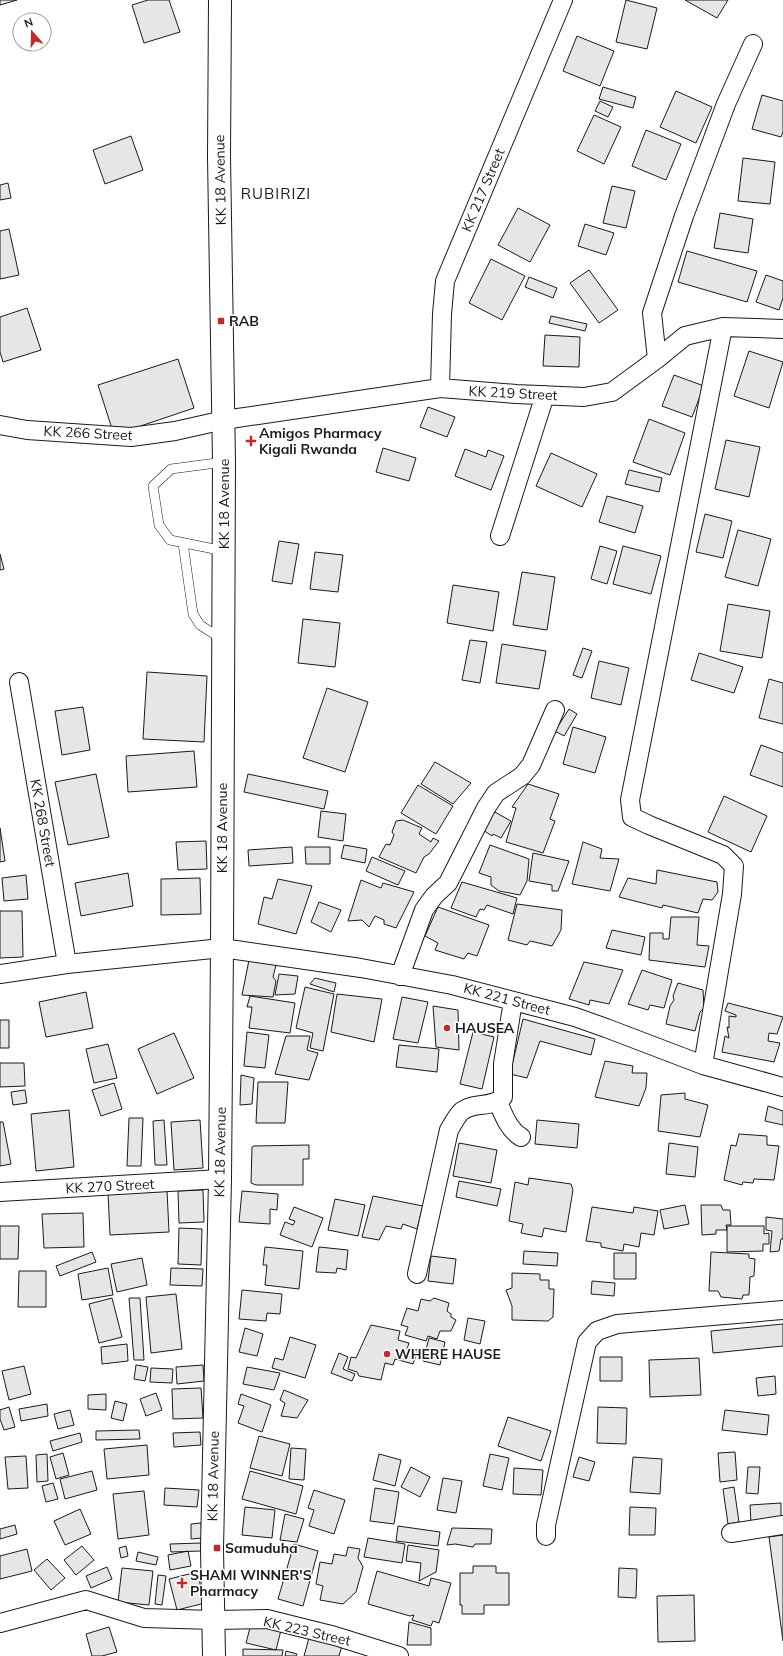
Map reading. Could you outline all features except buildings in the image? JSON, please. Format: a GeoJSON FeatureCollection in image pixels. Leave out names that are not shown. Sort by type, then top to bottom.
{"type":"FeatureCollection","features":[{"type":"Feature","properties":{"kind":"main road","name":"KK 18 Avenue"},"geometry":{"type":"LineString","coordinates":[[214,1656],[212,1549],[220,1179],[224,551],[224,420],[219,157],[220,0]]}},
{"type":"Feature","properties":{"kind":"street","name":"KK 217 Street"},"geometry":{"type":"LineString","coordinates":[[440,388],[442,314],[445,281],[563,0]]}},
{"type":"Feature","properties":{"kind":"street"},"geometry":{"type":"LineString","coordinates":[[657,359],[652,313],[684,216],[726,104],[753,44]]}},
{"type":"Feature","properties":{"kind":"street","name":"KK 219 Street"},"geometry":{"type":"LineString","coordinates":[[224,420],[440,388],[584,397],[612,392],[657,359],[685,336],[723,327],[783,329]]}},
{"type":"Feature","properties":{"kind":"street"},"geometry":{"type":"LineString","coordinates":[[703,1065],[732,894],[734,866],[723,855],[649,826],[632,817],[630,800],[723,327]]}},
{"type":"Feature","properties":{"kind":"street"},"geometry":{"type":"LineString","coordinates":[[500,536],[545,395]]}},
{"type":"Feature","properties":{"kind":"street","name":"KK 266 Street"},"geometry":{"type":"LineString","coordinates":[[0,425],[27,430],[131,437],[175,431],[224,420]]}},
{"type":"Feature","properties":{"kind":"street","name":"KK 268 Street"},"geometry":{"type":"LineString","coordinates":[[19,682],[67,964]]}},
{"type":"Feature","properties":{"kind":"street"},"geometry":{"type":"LineString","coordinates":[[400,976],[424,910],[434,896],[448,883],[486,808],[496,793],[522,776],[531,765],[555,710]]}},
{"type":"Feature","properties":{"kind":"street"},"geometry":{"type":"LineString","coordinates":[[0,974],[67,964],[222,948]]}},
{"type":"Feature","properties":{"kind":"street","name":"KK 221 Street"},"geometry":{"type":"LineString","coordinates":[[222,948],[361,968],[452,985],[575,1017],[703,1065],[783,1087]]}},
{"type":"Feature","properties":{"kind":"street"},"geometry":{"type":"LineString","coordinates":[[418,1274],[449,1130],[462,1111],[477,1106],[498,1102],[503,1097],[503,1064],[513,1001]]}},
{"type":"Feature","properties":{"kind":"street"},"geometry":{"type":"LineString","coordinates":[[498,1102],[504,1116],[516,1134],[521,1137]]}},
{"type":"Feature","properties":{"kind":"street","name":"KK 270 Street"},"geometry":{"type":"LineString","coordinates":[[0,1192],[220,1179]]}},
{"type":"Feature","properties":{"kind":"street"},"geometry":{"type":"LineString","coordinates":[[546,1536],[546,1525],[587,1342],[597,1331],[617,1324],[783,1310]]}},
{"type":"Feature","properties":{"kind":"street"},"geometry":{"type":"LineString","coordinates":[[731,1533],[783,1525]]}},
{"type":"Feature","properties":{"kind":"street","name":"KK 223 Street"},"geometry":{"type":"LineString","coordinates":[[0,1623],[86,1600],[144,1618],[214,1620],[267,1619],[335,1636],[399,1656]]}},
{"type":"Feature","properties":{"kind":"lane"},"geometry":{"type":"LineString","coordinates":[[224,462],[171,469],[153,486],[159,525],[170,540],[224,551]]}},
{"type":"Feature","properties":{"kind":"lane"},"geometry":{"type":"LineString","coordinates":[[183,543],[193,614],[200,625],[223,640]]}},
{"type":"Feature","properties":{"kind":"place","name":"RAB"},"geometry":{"type":"Point","coordinates":[221,321]}},
{"type":"Feature","properties":{"kind":"place","name":"Amigos Pharmacy Kigali Rwanda"},"geometry":{"type":"Point","coordinates":[251,441]}},
{"type":"Feature","properties":{"kind":"place","name":"HAUSEA"},"geometry":{"type":"Point","coordinates":[447,1028]}},
{"type":"Feature","properties":{"kind":"place","name":"WHERE HAUSE"},"geometry":{"type":"Point","coordinates":[387,1354]}},
{"type":"Feature","properties":{"kind":"place","name":"Samuduha"},"geometry":{"type":"Point","coordinates":[217,1548]}},
{"type":"Feature","properties":{"kind":"place","name":"SHAMI WINNER'S Pharmacy"},"geometry":{"type":"Point","coordinates":[182,1583]}},
{"type":"Feature","properties":{"kind":"district","name":"RUBIRIZI"},"geometry":{"type":"Point","coordinates":[276,193]}}]}
